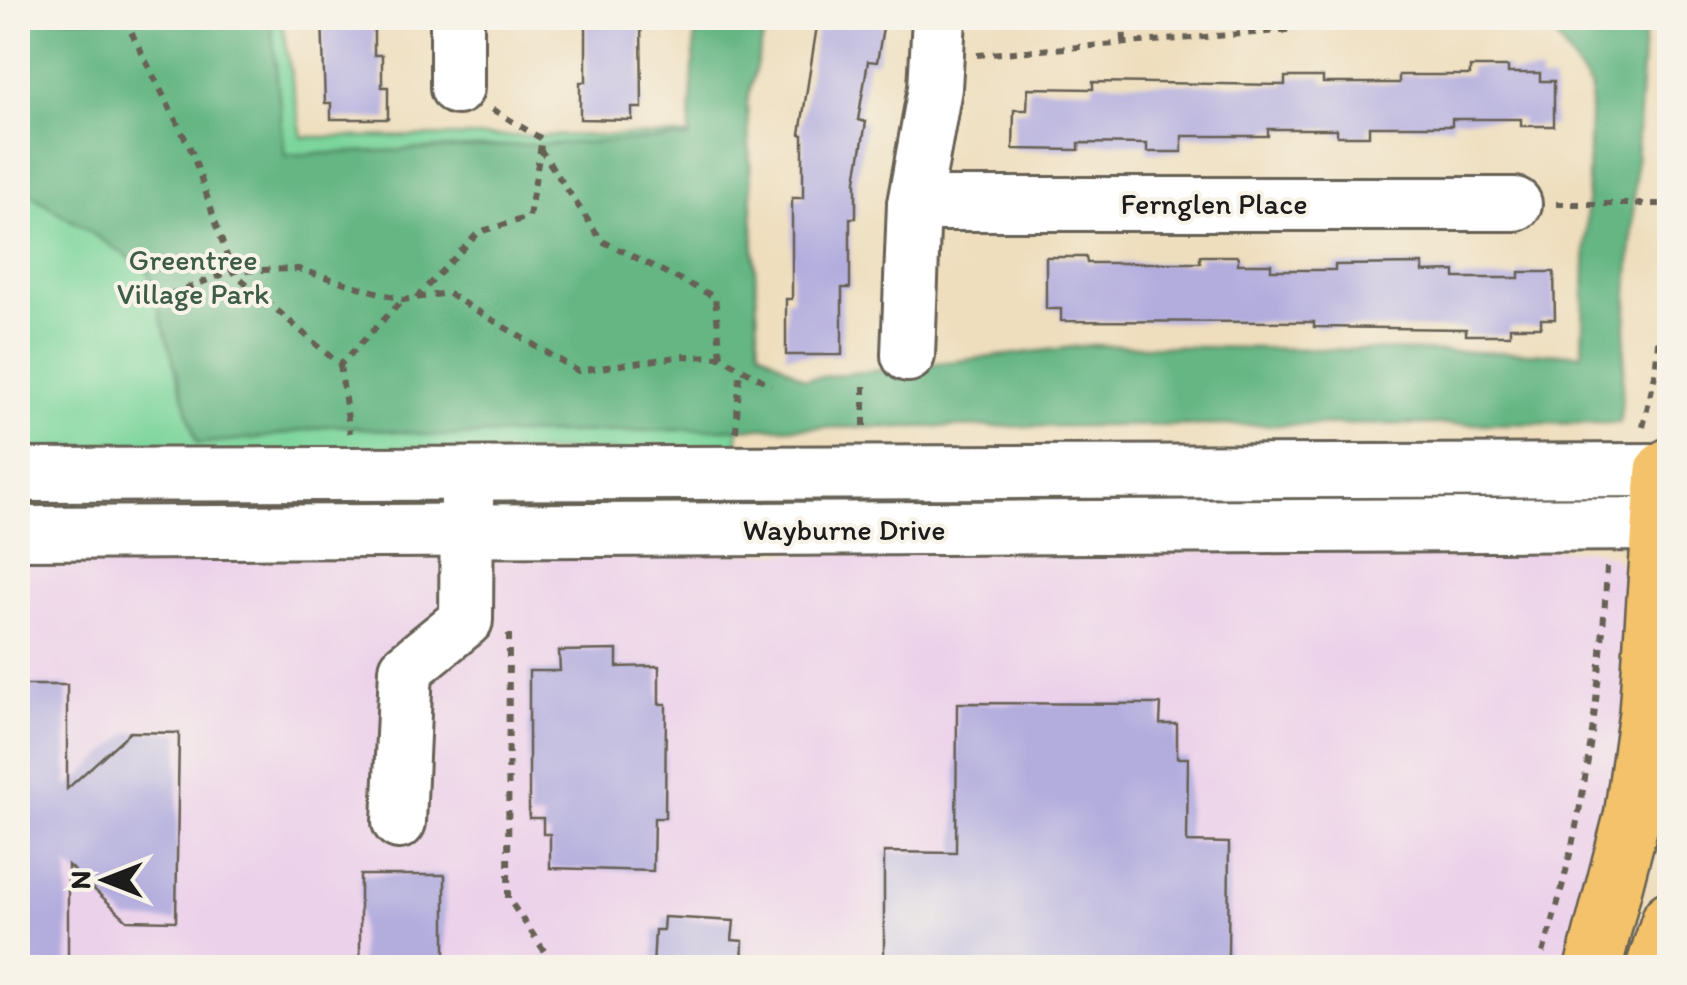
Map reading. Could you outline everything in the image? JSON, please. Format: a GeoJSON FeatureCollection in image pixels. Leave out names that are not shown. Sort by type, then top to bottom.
{"type":"FeatureCollection","features":[{"type":"Feature","properties":{"kind":"main road"},"geometry":{"type":"LineString","coordinates":[[1593,968],[1632,817],[1648,713],[1665,524],[1661,461]]}},
{"type":"Feature","properties":{"kind":"main road"},"geometry":{"type":"LineString","coordinates":[[1654,968],[1670,920]]}},
{"type":"Feature","properties":{"kind":"street"},"geometry":{"type":"LineString","coordinates":[[457,18],[457,88]]}},
{"type":"Feature","properties":{"kind":"street"},"geometry":{"type":"LineString","coordinates":[[908,355],[914,204],[935,88],[938,38]]}},
{"type":"Feature","properties":{"kind":"street","name":"Fernglen Place"},"geometry":{"type":"LineString","coordinates":[[914,204],[1515,204]]}},
{"type":"Feature","properties":{"kind":"street","name":"Wayburne Drive"},"geometry":{"type":"LineString","coordinates":[[18,475],[733,474],[1661,461]]}},
{"type":"Feature","properties":{"kind":"street"},"geometry":{"type":"LineString","coordinates":[[399,822],[406,669],[466,620],[466,476]]}},
{"type":"Feature","properties":{"kind":"street","name":"Wayburne Drive"},"geometry":{"type":"LineString","coordinates":[[18,533],[1665,524]]}},
{"type":"Feature","properties":{"kind":"path"},"geometry":{"type":"LineString","coordinates":[[124,18],[192,152],[232,271],[340,365],[352,447],[341,437]]}},
{"type":"Feature","properties":{"kind":"path"},"geometry":{"type":"LineString","coordinates":[[1123,18],[1124,44]]}},
{"type":"Feature","properties":{"kind":"path"},"geometry":{"type":"LineString","coordinates":[[938,38],[1124,44],[1292,30],[1294,18]]}},
{"type":"Feature","properties":{"kind":"path"},"geometry":{"type":"LineString","coordinates":[[415,298],[479,232],[530,217],[542,139],[457,88]]}},
{"type":"Feature","properties":{"kind":"path"},"geometry":{"type":"LineString","coordinates":[[540,149],[602,241],[715,297],[722,357]]}},
{"type":"Feature","properties":{"kind":"path"},"geometry":{"type":"LineString","coordinates":[[1515,204],[1670,207],[1655,376],[1661,461]]}},
{"type":"Feature","properties":{"kind":"path"},"geometry":{"type":"LineString","coordinates":[[155,300],[232,271],[298,269],[403,300],[447,293],[578,372],[684,356],[722,357],[771,385]]}},
{"type":"Feature","properties":{"kind":"path"},"geometry":{"type":"LineString","coordinates":[[340,365],[403,300]]}},
{"type":"Feature","properties":{"kind":"path"},"geometry":{"type":"LineString","coordinates":[[733,474],[740,369]]}},
{"type":"Feature","properties":{"kind":"path"},"geometry":{"type":"LineString","coordinates":[[1538,968],[1576,834],[1595,716],[1607,564],[1614,556]]}},
{"type":"Feature","properties":{"kind":"path"},"geometry":{"type":"LineString","coordinates":[[510,633],[508,898],[556,968]]}},
{"type":"Feature","properties":{"kind":"shaded area"},"geometry":{"type":"Polygon","coordinates":[[[1594,550],[1614,557],[1634,584],[1629,712],[1573,967],[18,967],[18,556],[1594,550]]]}},
{"type":"Feature","properties":{"kind":"green space","name":"Greentree Village Park"},"geometry":{"type":"Polygon","coordinates":[[[18,18],[281,18],[302,137],[738,135],[738,451],[18,455],[18,18]]]}},
{"type":"Feature","properties":{"kind":"green space","name":"Greentree Village Park"},"geometry":{"type":"Polygon","coordinates":[[[18,18],[271,18],[285,155],[689,138],[696,18],[768,18],[747,103],[759,349],[805,379],[1091,345],[1582,354],[1591,88],[1544,20],[1645,18],[1620,423],[759,428],[438,436],[335,425],[197,444],[147,269],[18,186],[18,18]]]}},
{"type":"Feature","properties":{"kind":"building"},"geometry":{"type":"Polygon","coordinates":[[[322,18],[374,18],[374,55],[382,55],[388,119],[331,119],[331,103],[325,103],[322,18]]]}},
{"type":"Feature","properties":{"kind":"building"},"geometry":{"type":"Polygon","coordinates":[[[586,18],[641,18],[642,108],[632,108],[632,120],[580,119],[580,82],[586,82],[586,18]]]}},
{"type":"Feature","properties":{"kind":"building"},"geometry":{"type":"Polygon","coordinates":[[[827,18],[884,22],[877,62],[868,61],[858,120],[866,122],[856,180],[856,218],[850,218],[850,288],[842,288],[842,355],[786,355],[786,299],[792,299],[792,198],[803,198],[800,134],[817,26],[826,28],[827,18]]]}},
{"type":"Feature","properties":{"kind":"building"},"geometry":{"type":"Polygon","coordinates":[[[1470,67],[1508,67],[1508,73],[1540,73],[1540,81],[1554,81],[1554,126],[1521,126],[1521,119],[1452,119],[1452,126],[1369,126],[1369,136],[1337,136],[1337,129],[1268,129],[1268,136],[1182,136],[1182,152],[1147,152],[1147,144],[1079,143],[1079,150],[1013,149],[1014,110],[1027,110],[1028,88],[1093,89],[1093,82],[1285,85],[1285,77],[1323,77],[1323,83],[1399,83],[1399,75],[1470,75],[1470,67]]]}},
{"type":"Feature","properties":{"kind":"building"},"geometry":{"type":"Polygon","coordinates":[[[1200,256],[1238,256],[1238,264],[1271,264],[1271,270],[1423,264],[1423,272],[1455,271],[1455,278],[1519,278],[1519,272],[1554,272],[1555,319],[1541,319],[1541,327],[1510,327],[1510,335],[1466,335],[1466,329],[1314,327],[1314,322],[1061,321],[1061,309],[1046,309],[1046,257],[1086,257],[1087,263],[1200,263],[1200,256]]]}},
{"type":"Feature","properties":{"kind":"building"},"geometry":{"type":"Polygon","coordinates":[[[617,650],[617,667],[659,666],[659,704],[666,704],[665,818],[654,818],[653,871],[550,868],[550,834],[543,834],[543,818],[529,818],[529,671],[560,671],[559,651],[617,650]]]}},
{"type":"Feature","properties":{"kind":"building"},"geometry":{"type":"Polygon","coordinates":[[[18,685],[67,685],[67,789],[130,732],[179,733],[176,921],[127,920],[68,865],[68,965],[18,966],[18,685]]]}},
{"type":"Feature","properties":{"kind":"building"},"geometry":{"type":"Polygon","coordinates":[[[957,703],[1161,704],[1160,724],[1177,724],[1177,758],[1188,758],[1187,842],[1229,843],[1228,959],[1160,959],[1160,968],[884,965],[884,852],[956,853],[957,703]]]}},
{"type":"Feature","properties":{"kind":"building"},"geometry":{"type":"Polygon","coordinates":[[[360,875],[445,875],[445,968],[360,968],[360,875]]]}},
{"type":"Feature","properties":{"kind":"building"},"geometry":{"type":"Polygon","coordinates":[[[664,917],[734,921],[732,940],[743,941],[742,968],[653,968],[655,930],[663,930],[664,917]]]}}]}
